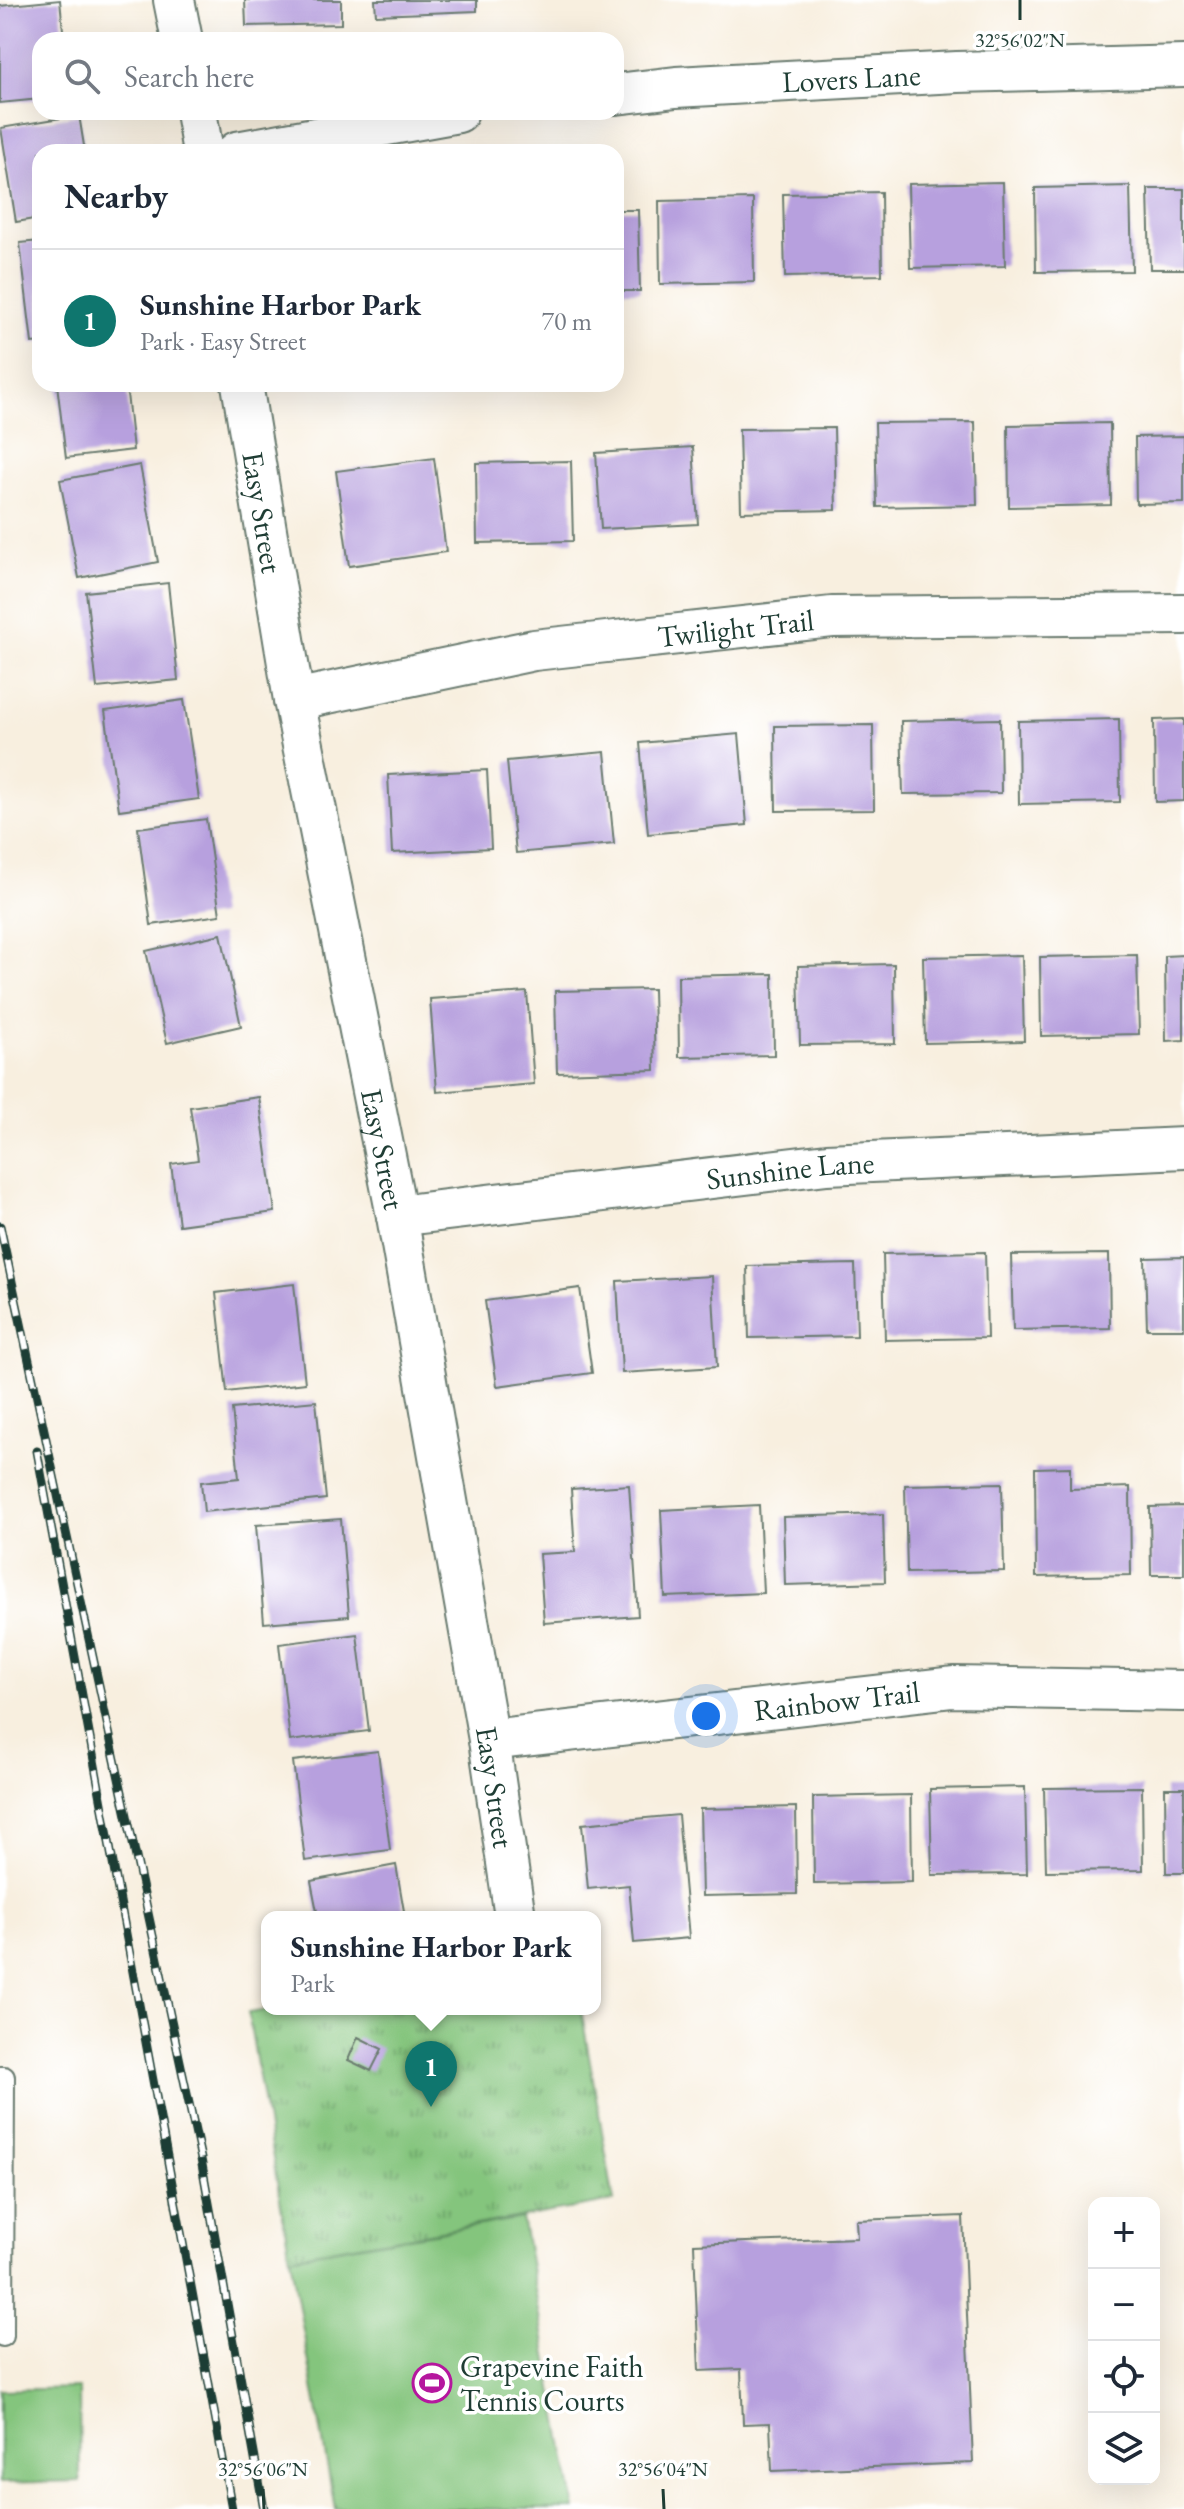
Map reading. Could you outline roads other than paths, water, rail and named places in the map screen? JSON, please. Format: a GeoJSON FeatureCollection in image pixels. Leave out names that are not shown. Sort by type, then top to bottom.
{"type":"FeatureCollection","features":[{"type":"Feature","properties":{"kind":"street"},"geometry":{"type":"LineString","coordinates":[[174,0],[180,32]]}},
{"type":"Feature","properties":{"kind":"street","name":"Lovers Lane"},"geometry":{"type":"LineString","coordinates":[[624,93],[676,87],[957,72],[1184,66]]}},
{"type":"Feature","properties":{"kind":"street"},"geometry":{"type":"LineString","coordinates":[[197,120],[202,144]]}},
{"type":"Feature","properties":{"kind":"street"},"geometry":{"type":"LineString","coordinates":[[281,144],[414,120]]}},
{"type":"Feature","properties":{"kind":"street","name":"Easy Street"},"geometry":{"type":"LineString","coordinates":[[243,392],[294,700],[397,1216],[489,1740],[514,1911]]}},
{"type":"Feature","properties":{"kind":"street","name":"Twilight Trail"},"geometry":{"type":"LineString","coordinates":[[294,700],[534,650],[832,617],[1184,614]]}},
{"type":"Feature","properties":{"kind":"street","name":"Sunshine Lane"},"geometry":{"type":"LineString","coordinates":[[397,1216],[827,1164],[1184,1148]]}},
{"type":"Feature","properties":{"kind":"street","name":"Rainbow Trail"},"geometry":{"type":"LineString","coordinates":[[489,1740],[953,1687],[1184,1691]]}},
{"type":"Feature","properties":{"kind":"lane"},"geometry":{"type":"LineString","coordinates":[[0,2077],[4,2077],[3,2336]]}},
{"type":"Feature","properties":{"kind":"railway"},"geometry":{"type":"LineString","coordinates":[[0,1226],[201,2159],[264,2509]]}},
{"type":"Feature","properties":{"kind":"railway"},"geometry":{"type":"LineString","coordinates":[[37,1451],[232,2509]]}},
{"type":"Feature","properties":{"kind":"place","name":"Sunshine Harbor Park"},"geometry":{"type":"Point","coordinates":[431,2107]}},
{"type":"Feature","properties":{"kind":"place","name":"Grapevine Faith Tennis Courts"},"geometry":{"type":"Point","coordinates":[432,2383]}}]}
